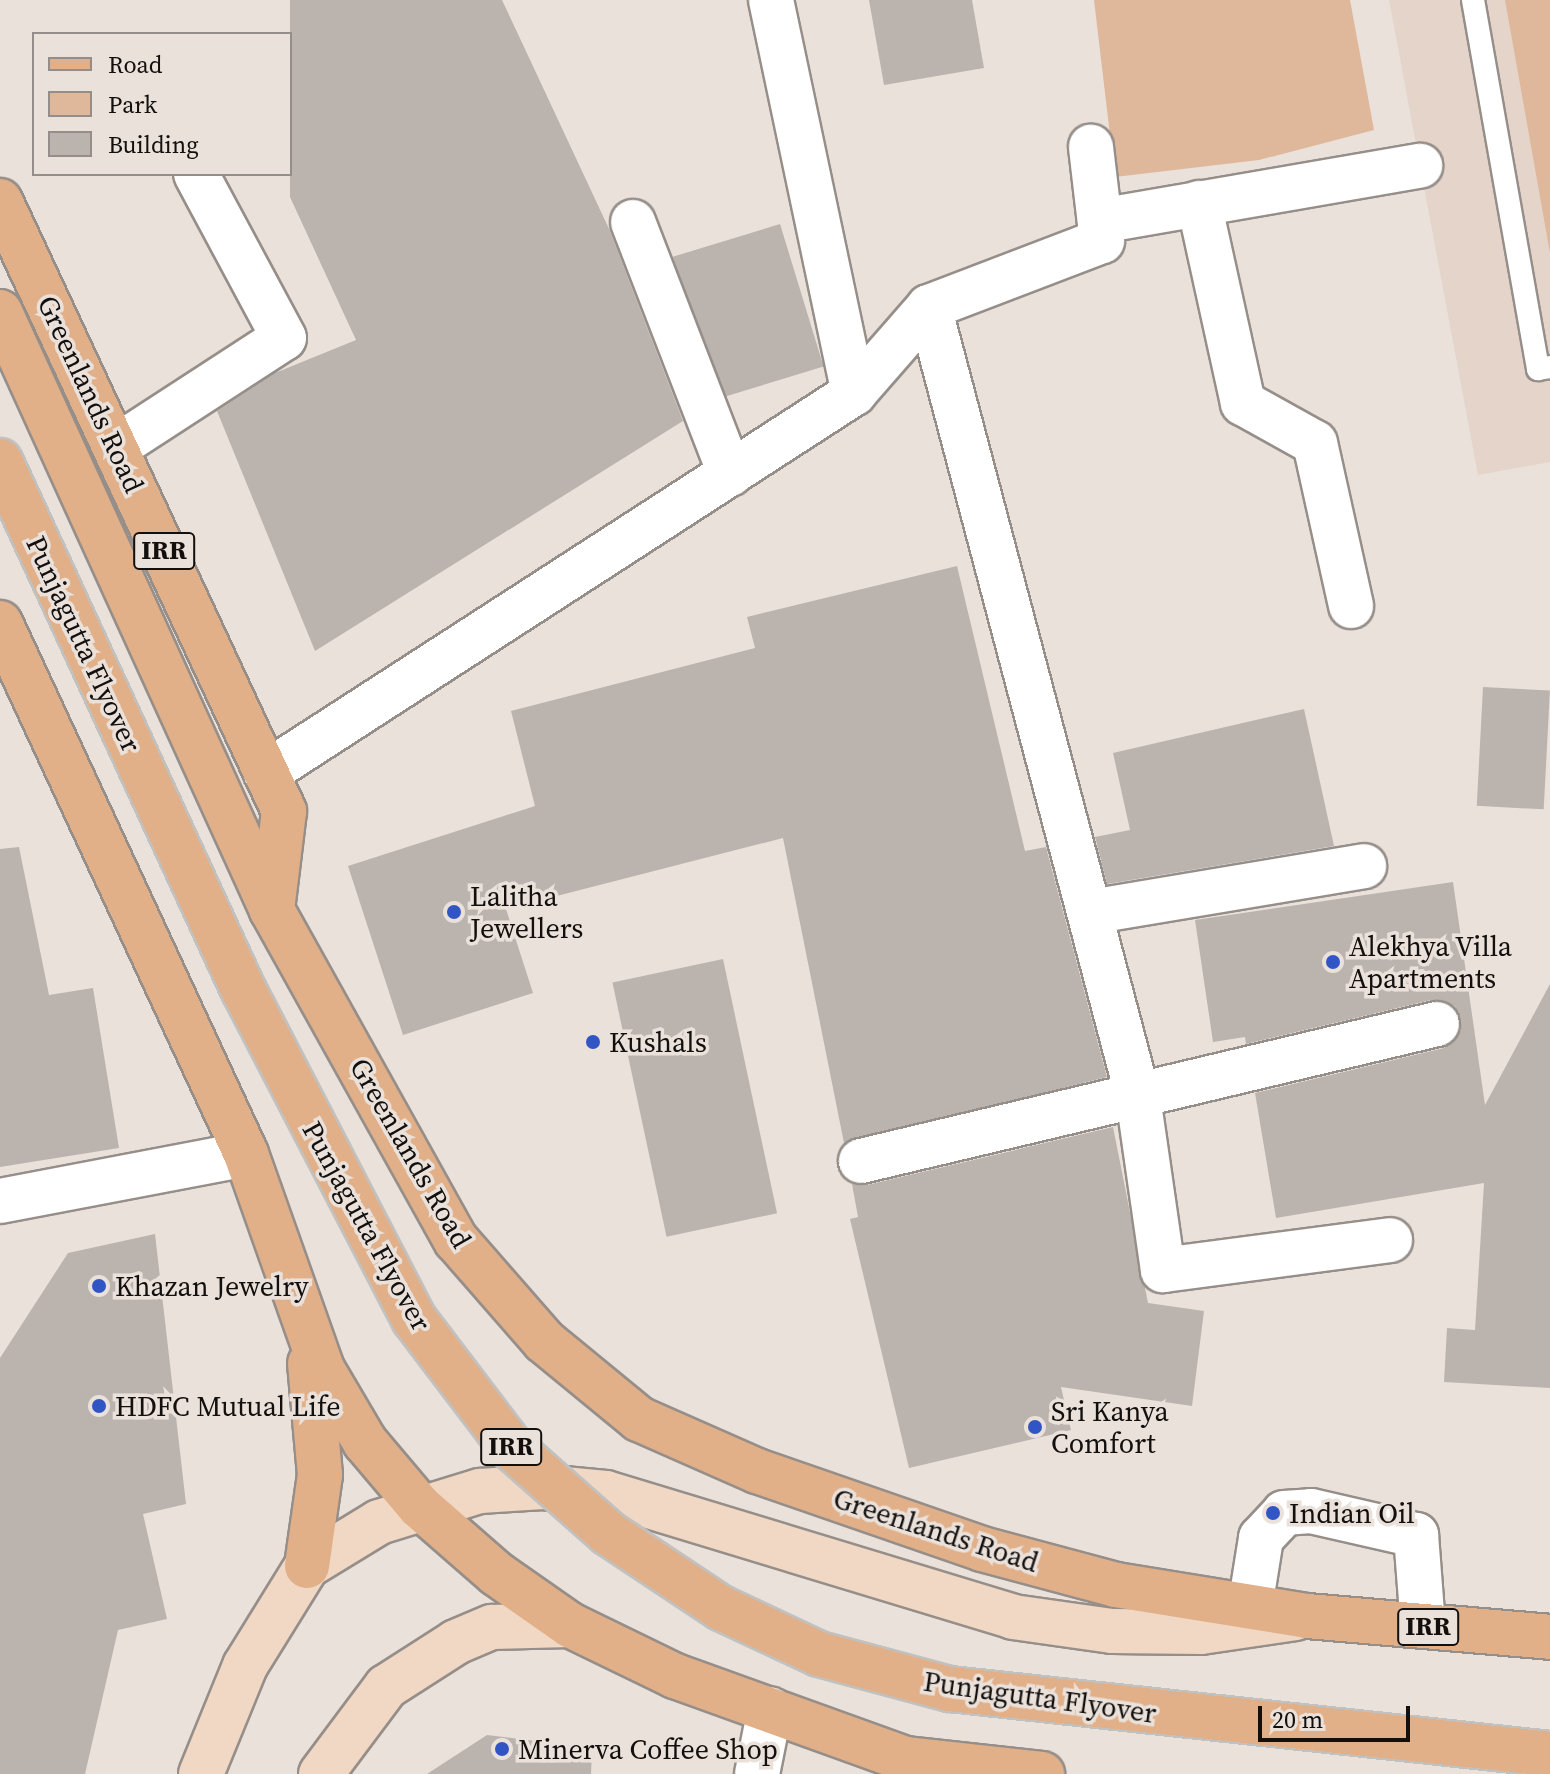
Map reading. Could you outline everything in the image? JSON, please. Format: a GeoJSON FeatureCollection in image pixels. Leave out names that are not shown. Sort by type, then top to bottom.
{"type":"FeatureCollection","features":[{"type":"Feature","properties":{"kind":"main road","name":"Greenlands Road"},"geometry":{"type":"LineString","coordinates":[[0,201],[284,811],[272,910],[456,1240],[544,1341],[639,1419],[757,1471],[982,1549],[1116,1585],[1307,1616],[1550,1637]]}},
{"type":"Feature","properties":{"kind":"main road","name":"IRR"},"geometry":{"type":"LineString","coordinates":[[0,312],[272,910]]}},
{"type":"Feature","properties":{"kind":"main road","name":"Punjagutta Flyover"},"geometry":{"type":"LineString","coordinates":[[0,461],[243,989],[414,1319],[512,1448],[608,1533],[721,1608],[819,1654],[950,1689],[1550,1754]]}},
{"type":"Feature","properties":{"kind":"main road"},"geometry":{"type":"LineString","coordinates":[[0,623],[246,1154],[315,1381],[320,1475],[307,1566],[245,1666],[201,1774]]}},
{"type":"Feature","properties":{"kind":"main road"},"geometry":{"type":"LineString","coordinates":[[290,1292],[329,1381],[365,1442],[419,1506],[497,1574],[570,1625],[675,1676],[906,1759],[1042,1774]]}},
{"type":"Feature","properties":{"kind":"main road","name":"Greenlands Road"},"geometry":{"type":"LineString","coordinates":[[307,1566],[379,1522],[419,1506],[496,1490],[606,1493],[1013,1617],[1112,1631],[1201,1632],[1307,1616]]}},
{"type":"Feature","properties":{"kind":"main road"},"geometry":{"type":"LineString","coordinates":[[321,1774],[386,1687],[456,1642],[504,1626],[570,1625]]}},
{"type":"Feature","properties":{"kind":"street"},"geometry":{"type":"LineString","coordinates":[[771,0],[854,393]]}},
{"type":"Feature","properties":{"kind":"street"},"geometry":{"type":"LineString","coordinates":[[266,773],[854,393],[929,307],[1102,241],[1091,147]]}},
{"type":"Feature","properties":{"kind":"street"},"geometry":{"type":"LineString","coordinates":[[1100,221],[1420,166]]}},
{"type":"Feature","properties":{"kind":"street"},"geometry":{"type":"LineString","coordinates":[[116,447],[284,338],[197,176]]}},
{"type":"Feature","properties":{"kind":"street"},"geometry":{"type":"LineString","coordinates":[[1199,203],[1243,403],[1315,443],[1351,606]]}},
{"type":"Feature","properties":{"kind":"street"},"geometry":{"type":"LineString","coordinates":[[633,222],[730,474]]}},
{"type":"Feature","properties":{"kind":"street"},"geometry":{"type":"LineString","coordinates":[[929,307],[1138,1097],[1163,1270],[1390,1240]]}},
{"type":"Feature","properties":{"kind":"street"},"geometry":{"type":"LineString","coordinates":[[1090,912],[1364,866]]}},
{"type":"Feature","properties":{"kind":"street"},"geometry":{"type":"LineString","coordinates":[[861,1161],[1437,1024]]}},
{"type":"Feature","properties":{"kind":"street"},"geometry":{"type":"LineString","coordinates":[[0,1201],[246,1154]]}},
{"type":"Feature","properties":{"kind":"street"},"geometry":{"type":"LineString","coordinates":[[1250,1607],[1261,1538],[1284,1513],[1311,1511],[1416,1535],[1423,1626]]}},
{"type":"Feature","properties":{"kind":"street"},"geometry":{"type":"LineString","coordinates":[[757,1774],[770,1709]]}},
{"type":"Feature","properties":{"kind":"lane"},"geometry":{"type":"LineString","coordinates":[[1473,0],[1538,369],[1550,367]]}},
{"type":"Feature","properties":{"kind":"shaded area"},"geometry":{"type":"Polygon","coordinates":[[[1389,0],[1550,0],[1550,462],[1478,475],[1389,0]]]}},
{"type":"Feature","properties":{"kind":"green space"},"geometry":{"type":"Polygon","coordinates":[[[1094,0],[1350,0],[1374,130],[1259,160],[1115,177],[1094,0]]]}},
{"type":"Feature","properties":{"kind":"green space"},"geometry":{"type":"Polygon","coordinates":[[[1505,0],[1550,0],[1550,253],[1505,0]]]}},
{"type":"Feature","properties":{"kind":"building"},"geometry":{"type":"Polygon","coordinates":[[[290,0],[502,0],[610,231],[683,421],[315,651],[217,411],[275,373],[356,340],[290,197],[290,0]]]}},
{"type":"Feature","properties":{"kind":"building"},"geometry":{"type":"Polygon","coordinates":[[[869,0],[972,0],[984,68],[884,85],[869,0]]]}},
{"type":"Feature","properties":{"kind":"building"},"geometry":{"type":"Polygon","coordinates":[[[780,224],[824,366],[716,399],[673,257],[780,224]]]}},
{"type":"Feature","properties":{"kind":"building"},"geometry":{"type":"Polygon","coordinates":[[[957,566],[1025,851],[1046,847],[1107,1077],[844,1143],[783,838],[506,909],[533,993],[403,1035],[348,866],[535,806],[511,711],[755,648],[747,617],[957,566]]]}},
{"type":"Feature","properties":{"kind":"building"},"geometry":{"type":"Polygon","coordinates":[[[1483,687],[1550,691],[1544,809],[1477,806],[1483,687]]]}},
{"type":"Feature","properties":{"kind":"building"},"geometry":{"type":"Polygon","coordinates":[[[1304,709],[1334,846],[1107,884],[1095,837],[1130,830],[1113,753],[1304,709]]]}},
{"type":"Feature","properties":{"kind":"building"},"geometry":{"type":"Polygon","coordinates":[[[19,847],[49,995],[93,988],[119,1148],[0,1167],[0,849],[19,847]]]}},
{"type":"Feature","properties":{"kind":"building"},"geometry":{"type":"Polygon","coordinates":[[[1453,882],[1485,1105],[1550,984],[1550,1388],[1444,1382],[1447,1328],[1475,1330],[1484,1183],[1276,1218],[1255,1093],[1444,1048],[1461,1030],[1455,1006],[1431,1000],[1246,1044],[1245,1037],[1213,1042],[1195,920],[1453,882]]]}},
{"type":"Feature","properties":{"kind":"building"},"geometry":{"type":"Polygon","coordinates":[[[723,959],[777,1213],[667,1237],[612,982],[723,959]]]}},
{"type":"Feature","properties":{"kind":"building"},"geometry":{"type":"Polygon","coordinates":[[[1113,1127],[1148,1303],[1204,1311],[1192,1406],[1061,1387],[1071,1430],[909,1468],[850,1219],[858,1217],[852,1184],[867,1185],[1113,1127]]]}},
{"type":"Feature","properties":{"kind":"building"},"geometry":{"type":"Polygon","coordinates":[[[155,1234],[186,1504],[143,1514],[167,1619],[118,1630],[85,1774],[0,1774],[0,1358],[68,1253],[155,1234]]]}},
{"type":"Feature","properties":{"kind":"building"},"geometry":{"type":"Polygon","coordinates":[[[487,1735],[592,1748],[591,1774],[427,1774],[487,1735]]]}},
{"type":"Feature","properties":{"kind":"place","name":"Lalitha Jewellers"},"geometry":{"type":"Point","coordinates":[454,912]}},
{"type":"Feature","properties":{"kind":"place","name":"Alekhya Villa Apartments"},"geometry":{"type":"Point","coordinates":[1333,962]}},
{"type":"Feature","properties":{"kind":"place","name":"Kushals"},"geometry":{"type":"Point","coordinates":[593,1042]}},
{"type":"Feature","properties":{"kind":"place","name":"Khazan Jewelry"},"geometry":{"type":"Point","coordinates":[99,1286]}},
{"type":"Feature","properties":{"kind":"place","name":"HDFC Mutual Life"},"geometry":{"type":"Point","coordinates":[99,1406]}},
{"type":"Feature","properties":{"kind":"place","name":"Sri Kanya Comfort"},"geometry":{"type":"Point","coordinates":[1035,1427]}},
{"type":"Feature","properties":{"kind":"place","name":"Indian Oil"},"geometry":{"type":"Point","coordinates":[1273,1513]}},
{"type":"Feature","properties":{"kind":"place","name":"Minerva Coffee Shop"},"geometry":{"type":"Point","coordinates":[502,1749]}}]}
